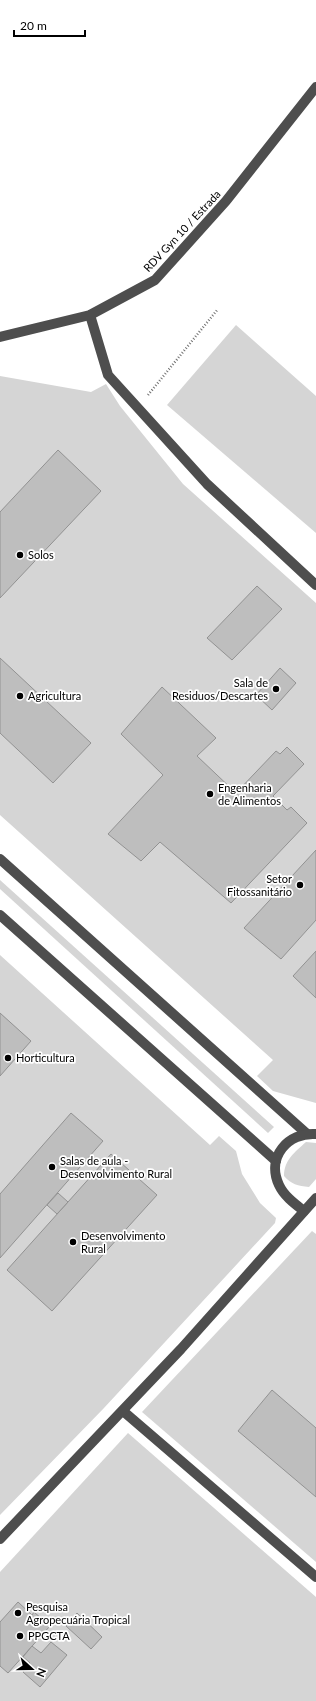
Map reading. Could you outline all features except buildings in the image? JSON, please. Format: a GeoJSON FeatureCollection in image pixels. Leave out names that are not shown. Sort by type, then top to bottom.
{"type":"FeatureCollection","features":[{"type":"Feature","properties":{"kind":"street","name":"RDV Gyn 10 / Estrada"},"geometry":{"type":"LineString","coordinates":[[0,337],[90,315],[155,280],[226,201],[316,88]]}},
{"type":"Feature","properties":{"kind":"street"},"geometry":{"type":"LineString","coordinates":[[90,315],[108,375],[207,484],[316,585]]}},
{"type":"Feature","properties":{"kind":"street"},"geometry":{"type":"LineString","coordinates":[[0,859],[311,1134]]}},
{"type":"Feature","properties":{"kind":"street"},"geometry":{"type":"LineString","coordinates":[[0,915],[276,1161]]}},
{"type":"Feature","properties":{"kind":"street"},"geometry":{"type":"LineString","coordinates":[[304,1211],[286,1195],[279,1185],[275,1173],[276,1161],[280,1151],[287,1143],[296,1137],[311,1134]]}},
{"type":"Feature","properties":{"kind":"street"},"geometry":{"type":"LineString","coordinates":[[0,1539],[181,1349],[316,1198]]}},
{"type":"Feature","properties":{"kind":"street"},"geometry":{"type":"LineString","coordinates":[[123,1411],[316,1577]]}},
{"type":"Feature","properties":{"kind":"path"},"geometry":{"type":"LineString","coordinates":[[138,408],[218,309]]}},
{"type":"Feature","properties":{"kind":"shaded area"},"geometry":{"type":"Polygon","coordinates":[[[236,325],[316,396],[316,533],[167,405],[236,325]]]}},
{"type":"Feature","properties":{"kind":"shaded area"},"geometry":{"type":"Polygon","coordinates":[[[0,376],[91,392],[106,384],[120,406],[183,484],[316,603],[316,1103],[273,1091],[257,1076],[273,1060],[0,815],[0,376]]]}},
{"type":"Feature","properties":{"kind":"shaded area"},"geometry":{"type":"Polygon","coordinates":[[[0,880],[274,1127],[268,1133],[0,889],[0,880]]]}},
{"type":"Feature","properties":{"kind":"shaded area"},"geometry":{"type":"Polygon","coordinates":[[[0,955],[210,1145],[219,1136],[236,1151],[242,1174],[260,1203],[276,1218],[275,1223],[104,1408],[0,1515],[0,955]]]}},
{"type":"Feature","properties":{"kind":"shaded area"},"geometry":{"type":"Polygon","coordinates":[[[306,1142],[316,1143],[316,1179],[309,1187],[295,1184],[284,1176],[284,1170],[288,1161],[306,1142]]]}},
{"type":"Feature","properties":{"kind":"shaded area"},"geometry":{"type":"Polygon","coordinates":[[[312,1231],[316,1234],[316,1562],[142,1412],[312,1231]]]}},
{"type":"Feature","properties":{"kind":"shaded area"},"geometry":{"type":"Polygon","coordinates":[[[128,1433],[316,1597],[316,1701],[0,1701],[0,1572],[128,1433]]]}},
{"type":"Feature","properties":{"kind":"place","name":"Solos"},"geometry":{"type":"Point","coordinates":[20,555]}},
{"type":"Feature","properties":{"kind":"place","name":"Sala de Residuos/Descartes"},"geometry":{"type":"Point","coordinates":[276,689]}},
{"type":"Feature","properties":{"kind":"place","name":"Agricultura"},"geometry":{"type":"Point","coordinates":[20,696]}},
{"type":"Feature","properties":{"kind":"place","name":"Engenharia de Alimentos"},"geometry":{"type":"Point","coordinates":[210,794]}},
{"type":"Feature","properties":{"kind":"place","name":"Setor Fitossanitário"},"geometry":{"type":"Point","coordinates":[300,885]}},
{"type":"Feature","properties":{"kind":"place","name":"Horticultura"},"geometry":{"type":"Point","coordinates":[8,1058]}},
{"type":"Feature","properties":{"kind":"place","name":"Salas de aula - Desenvolvimento Rural"},"geometry":{"type":"Point","coordinates":[52,1167]}},
{"type":"Feature","properties":{"kind":"place","name":"Desenvolvimento Rural"},"geometry":{"type":"Point","coordinates":[73,1242]}},
{"type":"Feature","properties":{"kind":"place","name":"Pesquisa Agropecuária Tropical"},"geometry":{"type":"Point","coordinates":[18,1613]}},
{"type":"Feature","properties":{"kind":"place","name":"PPGCTA"},"geometry":{"type":"Point","coordinates":[20,1636]}}]}
